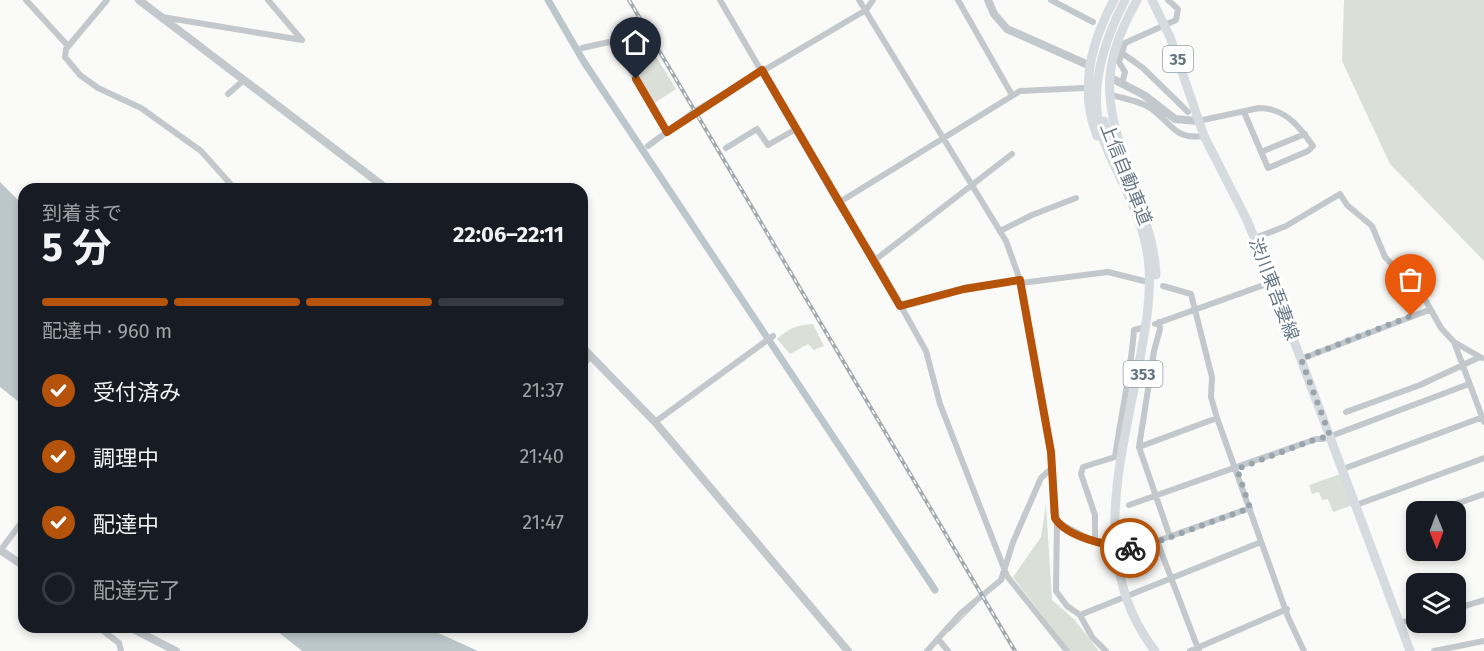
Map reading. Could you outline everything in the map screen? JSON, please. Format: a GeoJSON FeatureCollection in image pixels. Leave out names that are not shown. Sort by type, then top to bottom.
{"type":"FeatureCollection","features":[{"type":"Feature","properties":{"kind":"main road","name":"353"},"geometry":{"type":"LineString","coordinates":[[1114,0],[1101,28],[1092,57],[1088,104],[1103,152],[1139,208]]}},
{"type":"Feature","properties":{"kind":"main road","name":"353"},"geometry":{"type":"LineString","coordinates":[[1137,0],[1113,53],[1109,79],[1109,103],[1113,125],[1139,208]]}},
{"type":"Feature","properties":{"kind":"main road","name":"渋川東吾妻線"},"geometry":{"type":"LineString","coordinates":[[1152,0],[1164,26],[1204,136],[1254,238],[1272,282],[1410,651]]}},
{"type":"Feature","properties":{"kind":"main road","name":"上信自動車道"},"geometry":{"type":"LineString","coordinates":[[1125,1],[1106,41],[1098,80],[1103,117],[1110,140],[1152,243],[1155,289],[1116,541],[1118,574],[1127,604],[1155,651]]}},
{"type":"Feature","properties":{"kind":"main road","name":"上信自動車道"},"geometry":{"type":"LineString","coordinates":[[1116,541],[1123,574],[1133,603],[1162,651]]}},
{"type":"Feature","properties":{"kind":"street"},"geometry":{"type":"LineString","coordinates":[[26,0],[68,46]]}},
{"type":"Feature","properties":{"kind":"street"},"geometry":{"type":"LineString","coordinates":[[106,0],[68,46],[65,57],[80,75],[98,88],[141,108],[201,151],[230,183]]}},
{"type":"Feature","properties":{"kind":"street"},"geometry":{"type":"LineString","coordinates":[[139,0],[379,183]]}},
{"type":"Feature","properties":{"kind":"street"},"geometry":{"type":"LineString","coordinates":[[160,16],[302,40],[268,0]]}},
{"type":"Feature","properties":{"kind":"street"},"geometry":{"type":"LineString","coordinates":[[720,0],[838,203],[875,260],[926,351],[940,404],[1005,570],[1066,651]]}},
{"type":"Feature","properties":{"kind":"street"},"geometry":{"type":"LineString","coordinates":[[859,0],[942,140],[1000,231],[1021,281],[1052,468],[1053,512],[1057,522],[1056,591],[1062,601],[1080,615],[1092,637],[1106,651]]}},
{"type":"Feature","properties":{"kind":"street"},"geometry":{"type":"LineString","coordinates":[[648,146],[762,70],[866,10],[873,0]]}},
{"type":"Feature","properties":{"kind":"street"},"geometry":{"type":"LineString","coordinates":[[958,0],[1012,95]]}},
{"type":"Feature","properties":{"kind":"street"},"geometry":{"type":"LineString","coordinates":[[988,0],[994,14],[1007,29],[1086,64]]}},
{"type":"Feature","properties":{"kind":"street"},"geometry":{"type":"LineString","coordinates":[[1051,0],[1093,22]]}},
{"type":"Feature","properties":{"kind":"street"},"geometry":{"type":"LineString","coordinates":[[1122,84],[1125,74],[1119,62],[1125,43],[1164,26],[1178,17],[1178,9],[1168,0]]}},
{"type":"Feature","properties":{"kind":"street"},"geometry":{"type":"LineString","coordinates":[[582,48],[609,42],[615,44],[667,132]]}},
{"type":"Feature","properties":{"kind":"street"},"geometry":{"type":"LineString","coordinates":[[1122,53],[1143,69],[1188,112]]}},
{"type":"Feature","properties":{"kind":"street"},"geometry":{"type":"LineString","coordinates":[[1113,79],[1144,95],[1176,119],[1198,121],[1259,108],[1278,111],[1290,118],[1313,146],[1308,151],[1268,168],[1244,112]]}},
{"type":"Feature","properties":{"kind":"street"},"geometry":{"type":"LineString","coordinates":[[228,94],[244,80]]}},
{"type":"Feature","properties":{"kind":"street"},"geometry":{"type":"LineString","coordinates":[[838,203],[1012,95],[1030,89],[1084,88]]}},
{"type":"Feature","properties":{"kind":"street"},"geometry":{"type":"LineString","coordinates":[[1112,95],[1151,108],[1179,134],[1204,136]]}},
{"type":"Feature","properties":{"kind":"street"},"geometry":{"type":"LineString","coordinates":[[726,148],[758,129],[768,145]]}},
{"type":"Feature","properties":{"kind":"street"},"geometry":{"type":"LineString","coordinates":[[761,148],[796,129]]}},
{"type":"Feature","properties":{"kind":"street"},"geometry":{"type":"LineString","coordinates":[[1261,152],[1305,134]]}},
{"type":"Feature","properties":{"kind":"street"},"geometry":{"type":"LineString","coordinates":[[875,260],[1012,154]]}},
{"type":"Feature","properties":{"kind":"street"},"geometry":{"type":"LineString","coordinates":[[1254,238],[1286,225],[1340,195],[1347,206],[1372,226],[1385,258],[1419,293],[1454,342],[1463,365],[1483,419],[1343,470]]}},
{"type":"Feature","properties":{"kind":"street"},"geometry":{"type":"LineString","coordinates":[[1000,231],[1032,214],[1076,198]]}},
{"type":"Feature","properties":{"kind":"street"},"geometry":{"type":"LineString","coordinates":[[900,306],[964,289],[1108,272],[1148,282]]}},
{"type":"Feature","properties":{"kind":"street"},"geometry":{"type":"LineString","coordinates":[[1170,537],[1139,447],[1154,351],[1160,329],[1157,323],[1272,282]]}},
{"type":"Feature","properties":{"kind":"street"},"geometry":{"type":"LineString","coordinates":[[1163,286],[1191,294],[1212,377],[1212,397],[1217,417],[1261,542],[1304,651]]}},
{"type":"Feature","properties":{"kind":"street"},"geometry":{"type":"LineString","coordinates":[[1301,359],[1429,310]]}},
{"type":"Feature","properties":{"kind":"street"},"geometry":{"type":"LineString","coordinates":[[1095,542],[1095,516],[1081,474],[1083,467],[1115,457],[1126,379],[1132,362],[1134,330],[1142,328]]}},
{"type":"Feature","properties":{"kind":"street"},"geometry":{"type":"LineString","coordinates":[[655,422],[773,336]]}},
{"type":"Feature","properties":{"kind":"street"},"geometry":{"type":"LineString","coordinates":[[1454,342],[1482,358]]}},
{"type":"Feature","properties":{"kind":"street"},"geometry":{"type":"LineString","coordinates":[[588,353],[655,422],[848,651]]}},
{"type":"Feature","properties":{"kind":"street"},"geometry":{"type":"LineString","coordinates":[[588,359],[591,356]]}},
{"type":"Feature","properties":{"kind":"street"},"geometry":{"type":"LineString","coordinates":[[1346,412],[1420,385],[1482,358]]}},
{"type":"Feature","properties":{"kind":"street"},"geometry":{"type":"LineString","coordinates":[[1129,505],[1330,436],[1469,384]]}},
{"type":"Feature","properties":{"kind":"street"},"geometry":{"type":"LineString","coordinates":[[1139,447],[1217,417]]}},
{"type":"Feature","properties":{"kind":"street"},"geometry":{"type":"LineString","coordinates":[[1356,505],[1484,458]]}},
{"type":"Feature","properties":{"kind":"street"},"geometry":{"type":"LineString","coordinates":[[927,651],[961,613],[998,584],[1005,570],[1013,542],[1041,478],[1052,468]]}},
{"type":"Feature","properties":{"kind":"street"},"geometry":{"type":"LineString","coordinates":[[1464,501],[1484,494]]}},
{"type":"Feature","properties":{"kind":"street"},"geometry":{"type":"LineString","coordinates":[[1057,522],[1095,542],[1131,548],[1157,542],[1250,508]]}},
{"type":"Feature","properties":{"kind":"street"},"geometry":{"type":"LineString","coordinates":[[18,527],[0,551],[18,562]]}},
{"type":"Feature","properties":{"kind":"street"},"geometry":{"type":"LineString","coordinates":[[1157,542],[1199,649]]}},
{"type":"Feature","properties":{"kind":"street"},"geometry":{"type":"LineString","coordinates":[[1080,615],[1261,542]]}},
{"type":"Feature","properties":{"kind":"street"},"geometry":{"type":"LineString","coordinates":[[1466,606],[1484,600]]}},
{"type":"Feature","properties":{"kind":"street"},"geometry":{"type":"LineString","coordinates":[[1190,651],[1287,609]]}},
{"type":"Feature","properties":{"kind":"street"},"geometry":{"type":"LineString","coordinates":[[1400,622],[1406,620]]}},
{"type":"Feature","properties":{"kind":"street"},"geometry":{"type":"LineString","coordinates":[[106,633],[119,643],[122,651]]}},
{"type":"Feature","properties":{"kind":"street"},"geometry":{"type":"LineString","coordinates":[[141,633],[176,651]]}},
{"type":"Feature","properties":{"kind":"street"},"geometry":{"type":"LineString","coordinates":[[938,639],[948,651]]}},
{"type":"Feature","properties":{"kind":"street"},"geometry":{"type":"LineString","coordinates":[[1434,651],[1484,641]]}},
{"type":"Feature","properties":{"kind":"shaded area"},"geometry":{"type":"Polygon","coordinates":[[[1344,0],[1484,0],[1484,261],[1390,164],[1342,61],[1344,0]]]}},
{"type":"Feature","properties":{"kind":"shaded area"},"geometry":{"type":"Polygon","coordinates":[[[652,50],[676,89],[653,104],[629,63],[652,50]]]}},
{"type":"Feature","properties":{"kind":"shaded area"},"geometry":{"type":"Polygon","coordinates":[[[0,182],[18,200],[18,401],[0,387],[0,182]]]}},
{"type":"Feature","properties":{"kind":"shaded area"},"geometry":{"type":"Polygon","coordinates":[[[813,324],[824,346],[814,350],[808,344],[790,354],[777,339],[794,328],[813,324]]]}},
{"type":"Feature","properties":{"kind":"shaded area"},"geometry":{"type":"Polygon","coordinates":[[[1341,474],[1353,505],[1333,512],[1328,499],[1322,500],[1319,492],[1312,494],[1309,485],[1341,474]]]}},
{"type":"Feature","properties":{"kind":"shaded area"},"geometry":{"type":"Polygon","coordinates":[[[1046,504],[1052,600],[1074,619],[1099,651],[1070,651],[1013,577],[1041,537],[1046,504]]]}},
{"type":"Feature","properties":{"kind":"shaded area"},"geometry":{"type":"Polygon","coordinates":[[[280,633],[438,633],[478,651],[302,651],[280,633]]]}},
{"type":"Feature","properties":{"kind":"waterway"},"geometry":{"type":"LineString","coordinates":[[548,0],[584,62],[935,590]]}},
{"type":"Feature","properties":{"kind":"waterway"},"geometry":{"type":"LineString","coordinates":[[949,631],[976,604]]}},
{"type":"Feature","properties":{"kind":"railway"},"geometry":{"type":"LineString","coordinates":[[629,0],[1015,651]]}},
{"type":"Feature","properties":{"kind":"way so far"},"geometry":{"type":"LineString","coordinates":[[1130,548],[1157,542],[1250,508],[1237,469],[1316,439],[1330,436],[1301,359],[1411,316]]}},
{"type":"Feature","properties":{"kind":"route"},"geometry":{"type":"LineString","coordinates":[[636,79],[667,132],[694,111],[762,70],[838,203],[873,256],[900,306],[930,300],[964,289],[1020,280],[1051,452],[1055,518],[1061,525],[1095,542],[1130,548]]}}]}
